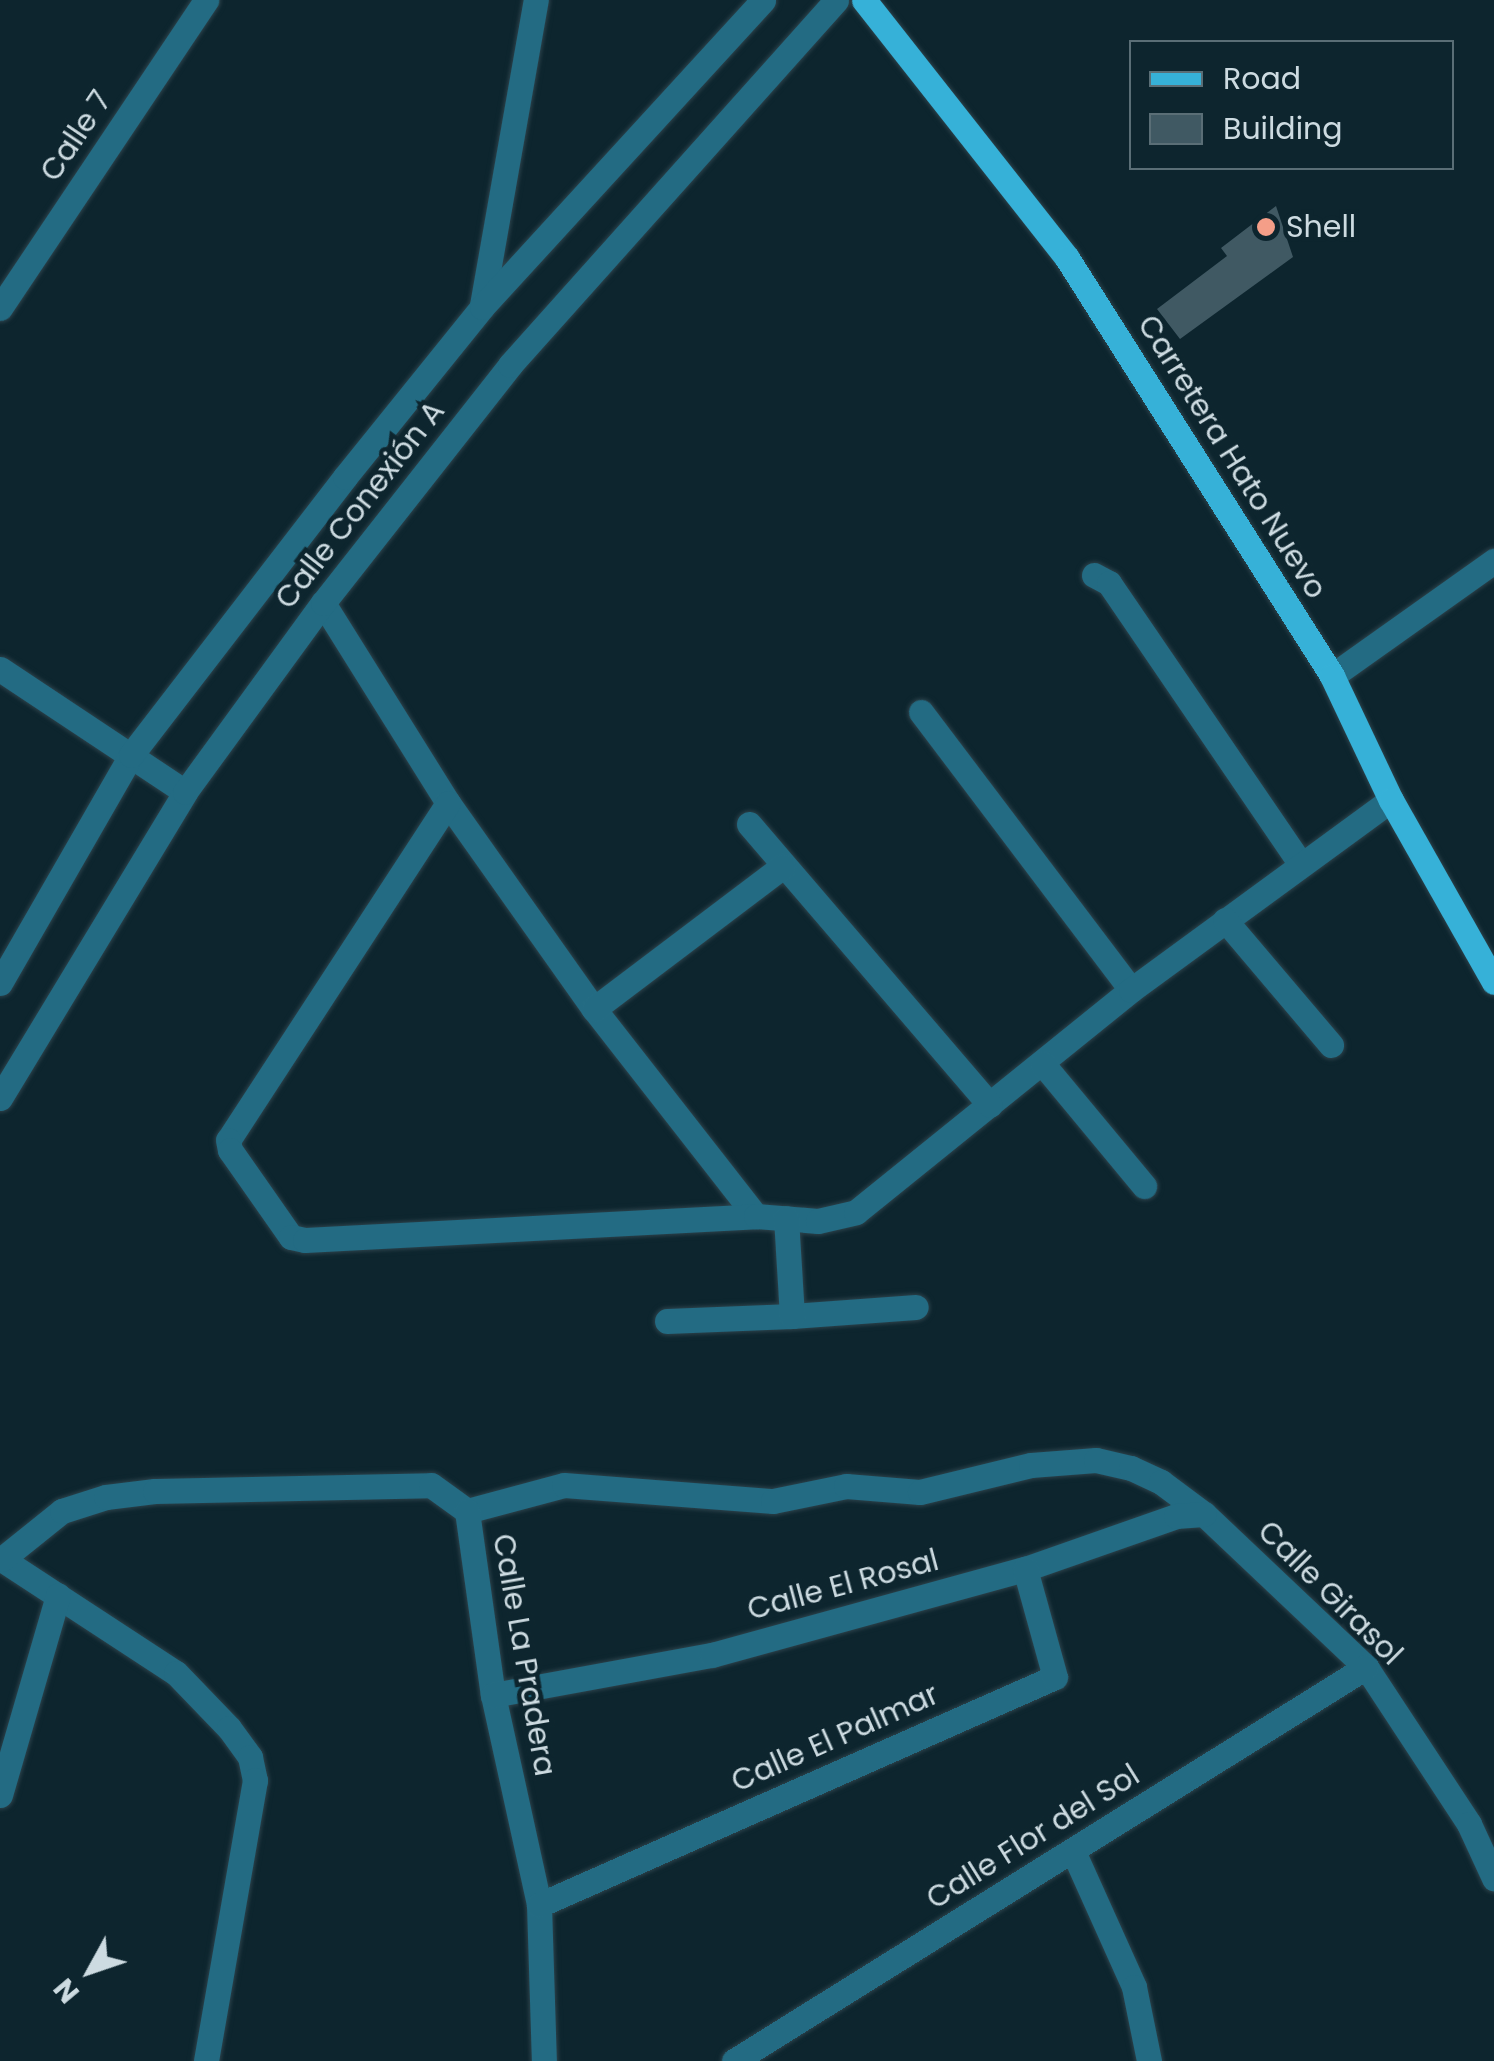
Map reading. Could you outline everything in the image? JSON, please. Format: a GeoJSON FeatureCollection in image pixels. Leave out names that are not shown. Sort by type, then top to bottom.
{"type":"FeatureCollection","features":[{"type":"Feature","properties":{"kind":"main road","name":"Carretera Hato Nuevo"},"geometry":{"type":"LineString","coordinates":[[864,0],[1067,258],[1332,676],[1391,800],[1494,982]]}},
{"type":"Feature","properties":{"kind":"street","name":"Calle 7"},"geometry":{"type":"LineString","coordinates":[[0,308],[206,0]]}},
{"type":"Feature","properties":{"kind":"street"},"geometry":{"type":"LineString","coordinates":[[482,307],[536,0]]}},
{"type":"Feature","properties":{"kind":"street"},"geometry":{"type":"LineString","coordinates":[[0,983],[131,755],[482,307],[763,0]]}},
{"type":"Feature","properties":{"kind":"street","name":"Calle Conexión A"},"geometry":{"type":"LineString","coordinates":[[0,1098],[185,792],[323,602],[510,365],[836,0]]}},
{"type":"Feature","properties":{"kind":"street"},"geometry":{"type":"LineString","coordinates":[[1332,676],[1494,561]]}},
{"type":"Feature","properties":{"kind":"street"},"geometry":{"type":"LineString","coordinates":[[1094,575],[1109,583],[1300,864]]}},
{"type":"Feature","properties":{"kind":"street"},"geometry":{"type":"LineString","coordinates":[[323,602],[448,802],[594,1009],[756,1216]]}},
{"type":"Feature","properties":{"kind":"street"},"geometry":{"type":"LineString","coordinates":[[0,670],[185,792]]}},
{"type":"Feature","properties":{"kind":"street"},"geometry":{"type":"LineString","coordinates":[[921,712],[1131,990]]}},
{"type":"Feature","properties":{"kind":"street"},"geometry":{"type":"LineString","coordinates":[[448,802],[228,1140],[230,1150],[284,1231],[305,1240],[756,1216],[818,1221],[856,1212],[1131,990],[1391,800]]}},
{"type":"Feature","properties":{"kind":"street"},"geometry":{"type":"LineString","coordinates":[[748,824],[990,1105]]}},
{"type":"Feature","properties":{"kind":"street"},"geometry":{"type":"LineString","coordinates":[[594,1009],[783,866]]}},
{"type":"Feature","properties":{"kind":"street"},"geometry":{"type":"LineString","coordinates":[[1224,920],[1331,1045]]}},
{"type":"Feature","properties":{"kind":"street"},"geometry":{"type":"LineString","coordinates":[[1042,1062],[1144,1186]]}},
{"type":"Feature","properties":{"kind":"street"},"geometry":{"type":"LineString","coordinates":[[786,1218],[792,1316]]}},
{"type":"Feature","properties":{"kind":"street"},"geometry":{"type":"LineString","coordinates":[[666,1321],[916,1307]]}},
{"type":"Feature","properties":{"kind":"street","name":"Calle Girasol"},"geometry":{"type":"LineString","coordinates":[[467,1511],[564,1485],[774,1500],[846,1486],[920,1492],[1031,1465],[1096,1460],[1131,1468],[1161,1482],[1204,1514],[1366,1667],[1469,1824],[1494,1878]]}},
{"type":"Feature","properties":{"kind":"street","name":"Calle La Pradera"},"geometry":{"type":"LineString","coordinates":[[1,1559],[62,1511],[106,1497],[156,1492],[431,1485],[467,1511],[493,1695],[539,1904],[544,2061]]}},
{"type":"Feature","properties":{"kind":"street","name":"Calle El Rosal"},"geometry":{"type":"LineString","coordinates":[[493,1695],[712,1654],[1025,1569],[1176,1516],[1204,1514]]}},
{"type":"Feature","properties":{"kind":"street"},"geometry":{"type":"LineString","coordinates":[[1,1559],[176,1673],[229,1728],[250,1757],[255,1780],[206,2061]]}},
{"type":"Feature","properties":{"kind":"street","name":"Calle El Palmar"},"geometry":{"type":"LineString","coordinates":[[539,1904],[1055,1677],[1025,1569]]}},
{"type":"Feature","properties":{"kind":"street"},"geometry":{"type":"LineString","coordinates":[[0,1794],[58,1595]]}},
{"type":"Feature","properties":{"kind":"street","name":"Calle Flor del Sol"},"geometry":{"type":"LineString","coordinates":[[734,2061],[1366,1667]]}},
{"type":"Feature","properties":{"kind":"street"},"geometry":{"type":"LineString","coordinates":[[1073,1851],[1134,1987],[1149,2061]]}},
{"type":"Feature","properties":{"kind":"building"},"geometry":{"type":"Polygon","coordinates":[[[1276,206],[1293,257],[1180,339],[1157,309],[1227,256],[1221,248],[1276,206]]]}},
{"type":"Feature","properties":{"kind":"place","name":"Shell"},"geometry":{"type":"Point","coordinates":[1266,227]}}]}
